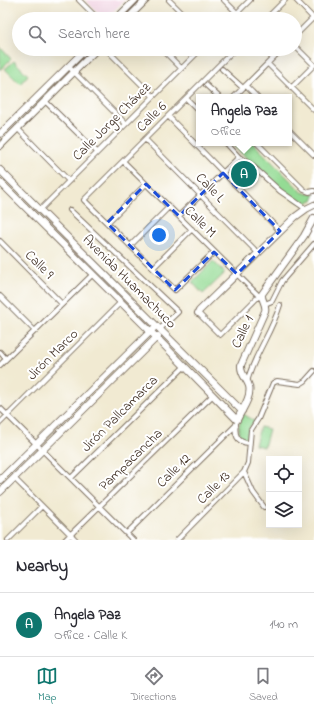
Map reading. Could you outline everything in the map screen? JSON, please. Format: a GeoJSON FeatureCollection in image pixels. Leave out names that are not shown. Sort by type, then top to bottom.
{"type":"FeatureCollection","features":[{"type":"Feature","properties":{"kind":"street"},"geometry":{"type":"LineString","coordinates":[[79,0],[91,12]]}},
{"type":"Feature","properties":{"kind":"street"},"geometry":{"type":"LineString","coordinates":[[123,12],[135,0]]}},
{"type":"Feature","properties":{"kind":"street"},"geometry":{"type":"LineString","coordinates":[[135,12],[146,0]]}},
{"type":"Feature","properties":{"kind":"street"},"geometry":{"type":"LineString","coordinates":[[169,0],[181,12]]}},
{"type":"Feature","properties":{"kind":"street"},"geometry":{"type":"LineString","coordinates":[[224,0],[236,12]]}},
{"type":"Feature","properties":{"kind":"street"},"geometry":{"type":"LineString","coordinates":[[238,12],[250,0]]}},
{"type":"Feature","properties":{"kind":"street"},"geometry":{"type":"LineString","coordinates":[[273,12],[285,0]]}},
{"type":"Feature","properties":{"kind":"street"},"geometry":{"type":"LineString","coordinates":[[296,0],[314,18],[302,29]]}},
{"type":"Feature","properties":{"kind":"street"},"geometry":{"type":"LineString","coordinates":[[291,88],[314,65],[302,53]]}},
{"type":"Feature","properties":{"kind":"street"},"geometry":{"type":"LineString","coordinates":[[0,134],[79,56]]}},
{"type":"Feature","properties":{"kind":"street"},"geometry":{"type":"LineString","coordinates":[[0,146],[90,56]]}},
{"type":"Feature","properties":{"kind":"street"},"geometry":{"type":"LineString","coordinates":[[113,56],[154,96]]}},
{"type":"Feature","properties":{"kind":"street"},"geometry":{"type":"LineString","coordinates":[[169,56],[181,68]]}},
{"type":"Feature","properties":{"kind":"street","name":"Calle Jorge Chávez"},"geometry":{"type":"LineString","coordinates":[[40,210],[193,56]]}},
{"type":"Feature","properties":{"kind":"street","name":"Calle 6"},"geometry":{"type":"LineString","coordinates":[[107,223],[84,200],[228,56]]}},
{"type":"Feature","properties":{"kind":"street"},"geometry":{"type":"LineString","coordinates":[[237,94],[275,56]]}},
{"type":"Feature","properties":{"kind":"street"},"geometry":{"type":"LineString","coordinates":[[268,64],[314,110]]}},
{"type":"Feature","properties":{"kind":"street","name":"Calle 6"},"geometry":{"type":"LineString","coordinates":[[68,66],[126,124]]}},
{"type":"Feature","properties":{"kind":"street"},"geometry":{"type":"LineString","coordinates":[[222,68],[253,94]]}},
{"type":"Feature","properties":{"kind":"street"},"geometry":{"type":"LineString","coordinates":[[206,85],[216,94]]}},
{"type":"Feature","properties":{"kind":"street"},"geometry":{"type":"LineString","coordinates":[[186,98],[196,108]]}},
{"type":"Feature","properties":{"kind":"street"},"geometry":{"type":"LineString","coordinates":[[45,101],[97,152]]}},
{"type":"Feature","properties":{"kind":"street"},"geometry":{"type":"LineString","coordinates":[[168,116],[196,145]]}},
{"type":"Feature","properties":{"kind":"street"},"geometry":{"type":"LineString","coordinates":[[18,128],[69,180]]}},
{"type":"Feature","properties":{"kind":"street"},"geometry":{"type":"LineString","coordinates":[[292,133],[314,155]]}},
{"type":"Feature","properties":{"kind":"street","name":"Calle L"},"geometry":{"type":"LineString","coordinates":[[145,139],[258,253]]}},
{"type":"Feature","properties":{"kind":"street"},"geometry":{"type":"LineString","coordinates":[[197,146],[280,231]]}},
{"type":"Feature","properties":{"kind":"street"},"geometry":{"type":"LineString","coordinates":[[229,146],[239,157],[306,209]]}},
{"type":"Feature","properties":{"kind":"street"},"geometry":{"type":"LineString","coordinates":[[260,146],[304,190],[308,192],[314,191]]}},
{"type":"Feature","properties":{"kind":"street"},"geometry":{"type":"LineString","coordinates":[[179,216],[239,157]]}},
{"type":"Feature","properties":{"kind":"street","name":"Calle M"},"geometry":{"type":"LineString","coordinates":[[123,161],[262,300]]}},
{"type":"Feature","properties":{"kind":"street","name":"Avenida Huamachuco"},"geometry":{"type":"LineString","coordinates":[[0,170],[242,411]]}},
{"type":"Feature","properties":{"kind":"street","name":"Avenida Huamachuco"},"geometry":{"type":"LineString","coordinates":[[0,182],[185,366],[237,423]]}},
{"type":"Feature","properties":{"kind":"street"},"geometry":{"type":"LineString","coordinates":[[146,184],[107,223],[175,290],[214,252]]}},
{"type":"Feature","properties":{"kind":"street"},"geometry":{"type":"LineString","coordinates":[[314,205],[295,217],[198,313],[220,335],[262,300],[272,300],[282,281],[314,244]]}},
{"type":"Feature","properties":{"kind":"street"},"geometry":{"type":"LineString","coordinates":[[130,246],[169,207]]}},
{"type":"Feature","properties":{"kind":"street"},"geometry":{"type":"LineString","coordinates":[[0,480],[151,332],[160,329],[178,312],[70,210]]}},
{"type":"Feature","properties":{"kind":"street","name":"Calle 1"},"geometry":{"type":"LineString","coordinates":[[237,423],[249,394],[249,389],[242,373],[241,365],[264,315],[266,308],[262,300],[262,294],[304,236],[314,218]]}},
{"type":"Feature","properties":{"kind":"street"},"geometry":{"type":"LineString","coordinates":[[153,268],[192,229]]}},
{"type":"Feature","properties":{"kind":"street","name":"Calle 9"},"geometry":{"type":"LineString","coordinates":[[0,241],[62,304]]}},
{"type":"Feature","properties":{"kind":"street"},"geometry":{"type":"LineString","coordinates":[[0,365],[93,274]]}},
{"type":"Feature","properties":{"kind":"street"},"geometry":{"type":"LineString","coordinates":[[0,296],[34,331]]}},
{"type":"Feature","properties":{"kind":"street","name":"Jirón Marco"},"geometry":{"type":"LineString","coordinates":[[0,423],[121,302]]}},
{"type":"Feature","properties":{"kind":"street"},"geometry":{"type":"LineString","coordinates":[[247,383],[252,367],[273,324],[280,305]]}},
{"type":"Feature","properties":{"kind":"street"},"geometry":{"type":"LineString","coordinates":[[0,492],[157,338],[160,329]]}},
{"type":"Feature","properties":{"kind":"street"},"geometry":{"type":"LineString","coordinates":[[0,352],[6,359]]}},
{"type":"Feature","properties":{"kind":"street","name":"Jirón Pallcamarca"},"geometry":{"type":"LineString","coordinates":[[71,478],[185,366]]}},
{"type":"Feature","properties":{"kind":"street","name":"Calle 13"},"geometry":{"type":"LineString","coordinates":[[177,540],[244,472],[248,463],[251,430],[258,419],[273,384],[277,381],[300,384],[305,381],[314,371]]}},
{"type":"Feature","properties":{"kind":"street","name":"Pampacancha"},"geometry":{"type":"LineString","coordinates":[[65,540],[213,395]]}},
{"type":"Feature","properties":{"kind":"street"},"geometry":{"type":"LineString","coordinates":[[0,408],[133,540]]}},
{"type":"Feature","properties":{"kind":"street"},"geometry":{"type":"LineString","coordinates":[[237,423],[236,432],[238,439],[242,442],[249,443]]}},
{"type":"Feature","properties":{"kind":"street","name":"Calle 12"},"geometry":{"type":"LineString","coordinates":[[127,534],[237,423]]}},
{"type":"Feature","properties":{"kind":"street"},"geometry":{"type":"LineString","coordinates":[[244,472],[253,492],[264,507]]}},
{"type":"Feature","properties":{"kind":"street"},"geometry":{"type":"LineString","coordinates":[[14,478],[76,540]]}},
{"type":"Feature","properties":{"kind":"street"},"geometry":{"type":"LineString","coordinates":[[8,540],[42,506]]}},
{"type":"Feature","properties":{"kind":"highlighted area"},"geometry":{"type":"Polygon","coordinates":[[[223,173],[280,231],[237,274],[214,252],[175,290],[107,223],[146,184],[179,216],[223,173]]]}},
{"type":"Feature","properties":{"kind":"shaded area"},"geometry":{"type":"Polygon","coordinates":[[[85,0],[125,0],[112,12],[97,12],[85,0]]]}},
{"type":"Feature","properties":{"kind":"green space"},"geometry":{"type":"Polygon","coordinates":[[[0,47],[11,59],[0,70],[0,47]]]}},
{"type":"Feature","properties":{"kind":"green space"},"geometry":{"type":"Polygon","coordinates":[[[14,61],[28,75],[20,84],[5,69],[14,61]]]}},
{"type":"Feature","properties":{"kind":"green space"},"geometry":{"type":"Polygon","coordinates":[[[234,146],[256,146],[302,192],[308,194],[314,193],[314,199],[305,203],[296,201],[266,176],[234,146]]]}},
{"type":"Feature","properties":{"kind":"green space"},"geometry":{"type":"Polygon","coordinates":[[[213,261],[225,273],[203,294],[192,282],[213,261]]]}},
{"type":"Feature","properties":{"kind":"green space"},"geometry":{"type":"Polygon","coordinates":[[[243,414],[255,421],[249,428],[247,437],[244,440],[241,438],[239,432],[243,414]]]}},
{"type":"Feature","properties":{"kind":"green space"},"geometry":{"type":"Polygon","coordinates":[[[260,427],[269,429],[264,447],[255,445],[260,427]]]}},
{"type":"Feature","properties":{"kind":"place","name":"Angela Paz"},"geometry":{"type":"Point","coordinates":[244,174]}}]}
